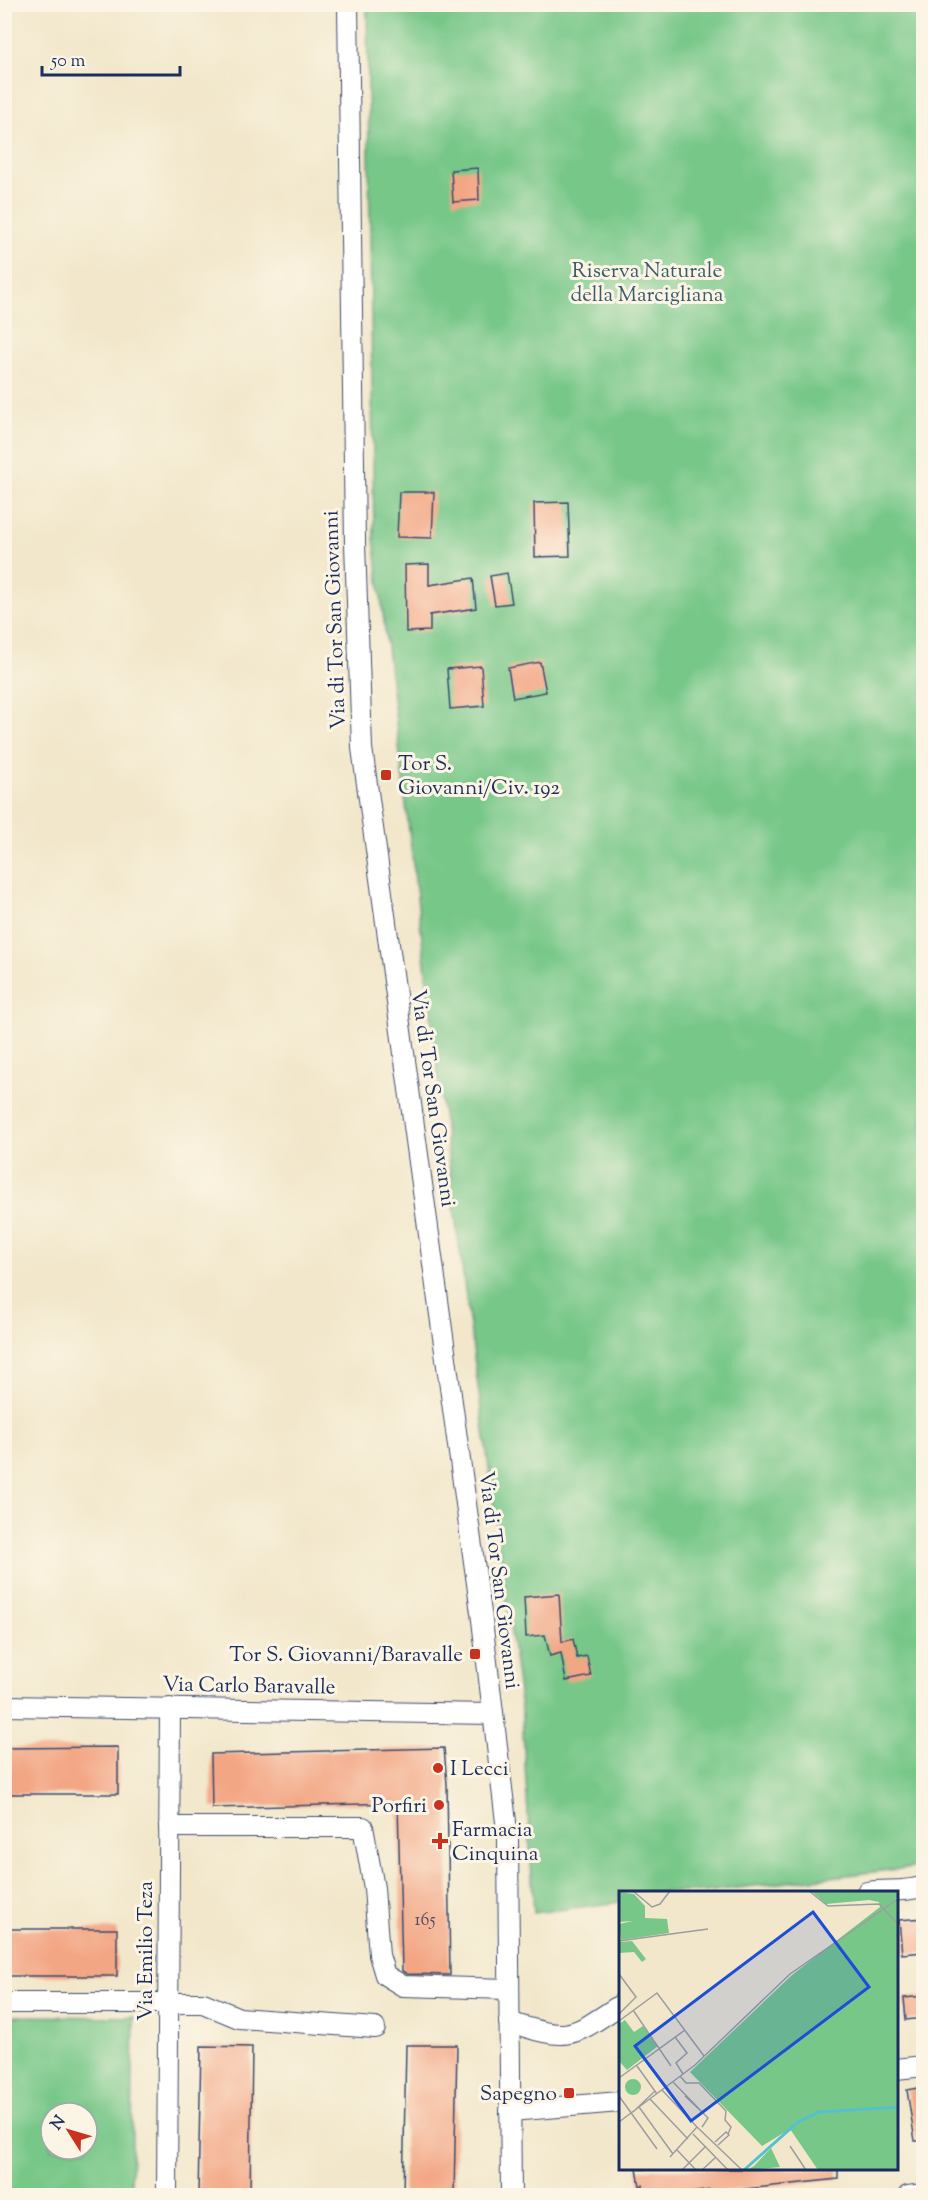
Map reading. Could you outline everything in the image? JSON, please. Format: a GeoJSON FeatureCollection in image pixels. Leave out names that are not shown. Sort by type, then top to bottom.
{"type":"FeatureCollection","features":[{"type":"Feature","properties":{"kind":"street","name":"Via di Tor San Giovanni"},"geometry":{"type":"LineString","coordinates":[[348,4],[355,543],[362,748],[482,1620],[508,1839],[511,2196]]}},
{"type":"Feature","properties":{"kind":"street","name":"Via Carlo Baravalle"},"geometry":{"type":"LineString","coordinates":[[4,1706],[493,1714]]}},
{"type":"Feature","properties":{"kind":"street","name":"Via Emilio Teza"},"geometry":{"type":"LineString","coordinates":[[167,2196],[170,1708]]}},
{"type":"Feature","properties":{"kind":"street"},"geometry":{"type":"LineString","coordinates":[[169,1827],[363,1827],[374,1888],[379,1954],[385,1974],[403,1986],[508,1989]]}},
{"type":"Feature","properties":{"kind":"street"},"geometry":{"type":"LineString","coordinates":[[877,1891],[903,1891],[924,1886]]}},
{"type":"Feature","properties":{"kind":"street"},"geometry":{"type":"LineString","coordinates":[[4,2004],[168,2005],[202,2003],[239,2018],[375,2028]]}},
{"type":"Feature","properties":{"kind":"street"},"geometry":{"type":"LineString","coordinates":[[509,2022],[555,2035],[563,2035],[578,2032],[619,2006]]}},
{"type":"Feature","properties":{"kind":"street"},"geometry":{"type":"LineString","coordinates":[[898,2069],[924,2066]]}},
{"type":"Feature","properties":{"kind":"street"},"geometry":{"type":"LineString","coordinates":[[510,2111],[619,2102]]}},
{"type":"Feature","properties":{"kind":"street"},"geometry":{"type":"LineString","coordinates":[[908,2196],[924,2194]]}},
{"type":"Feature","properties":{"kind":"green space","name":"Riserva Naturale della Marcigliana"},"geometry":{"type":"Polygon","coordinates":[[[367,5],[923,5],[923,1866],[711,1891],[619,1891],[619,1902],[534,1913],[522,1716],[456,1222],[374,539],[367,5]]]}},
{"type":"Feature","properties":{"kind":"green space"},"geometry":{"type":"Polygon","coordinates":[[[5,2016],[134,2017],[131,2195],[5,2195],[5,2016]]]}},
{"type":"Feature","properties":{"kind":"building"},"geometry":{"type":"Polygon","coordinates":[[[478,168],[479,200],[453,202],[451,170],[478,168]]]}},
{"type":"Feature","properties":{"kind":"building"},"geometry":{"type":"Polygon","coordinates":[[[399,492],[434,492],[432,538],[397,537],[399,492]]]}},
{"type":"Feature","properties":{"kind":"building"},"geometry":{"type":"Polygon","coordinates":[[[568,502],[570,556],[535,557],[534,503],[568,502]]]}},
{"type":"Feature","properties":{"kind":"building"},"geometry":{"type":"Polygon","coordinates":[[[429,564],[429,585],[473,578],[476,608],[430,615],[430,631],[406,632],[405,565],[429,564]]]}},
{"type":"Feature","properties":{"kind":"building"},"geometry":{"type":"Polygon","coordinates":[[[507,573],[512,603],[495,605],[490,576],[507,573]]]}},
{"type":"Feature","properties":{"kind":"building"},"geometry":{"type":"Polygon","coordinates":[[[540,662],[546,692],[513,698],[508,668],[540,662]]]}},
{"type":"Feature","properties":{"kind":"building"},"geometry":{"type":"Polygon","coordinates":[[[481,666],[484,706],[450,709],[447,669],[481,666]]]}},
{"type":"Feature","properties":{"kind":"building"},"geometry":{"type":"Polygon","coordinates":[[[559,1594],[562,1642],[573,1639],[577,1658],[587,1656],[591,1676],[566,1681],[561,1653],[550,1656],[545,1635],[526,1637],[524,1597],[559,1594]]]}},
{"type":"Feature","properties":{"kind":"building"},"geometry":{"type":"Polygon","coordinates":[[[118,1747],[118,1794],[4,1794],[4,1748],[118,1747]]]}},
{"type":"Feature","properties":{"kind":"building"},"geometry":{"type":"Polygon","coordinates":[[[444,1748],[447,1784],[450,1975],[407,1974],[402,1971],[398,1803],[212,1808],[211,1754],[444,1748]]]}},
{"type":"Feature","properties":{"kind":"building"},"geometry":{"type":"Polygon","coordinates":[[[924,1918],[924,1952],[902,1954],[899,1920],[924,1918]]]}},
{"type":"Feature","properties":{"kind":"building"},"geometry":{"type":"Polygon","coordinates":[[[4,1929],[117,1929],[117,1976],[4,1976],[4,1929]]]}},
{"type":"Feature","properties":{"kind":"building"},"geometry":{"type":"Polygon","coordinates":[[[924,1996],[924,2018],[906,2020],[904,1998],[924,1996]]]}},
{"type":"Feature","properties":{"kind":"building"},"geometry":{"type":"Polygon","coordinates":[[[406,2045],[457,2045],[454,2196],[403,2196],[406,2045]]]}},
{"type":"Feature","properties":{"kind":"building"},"geometry":{"type":"Polygon","coordinates":[[[201,2046],[252,2047],[250,2196],[198,2196],[201,2046]]]}},
{"type":"Feature","properties":{"kind":"building"},"geometry":{"type":"Polygon","coordinates":[[[924,2087],[924,2141],[915,2141],[907,2090],[924,2087]]]}},
{"type":"Feature","properties":{"kind":"building"},"geometry":{"type":"Polygon","coordinates":[[[637,2170],[838,2170],[838,2179],[710,2193],[710,2190],[669,2196],[644,2196],[643,2185],[640,2186],[637,2170]]]}},
{"type":"Feature","properties":{"kind":"place","name":"Tor S. Giovanni/Civ. 192"},"geometry":{"type":"Point","coordinates":[386,775]}},
{"type":"Feature","properties":{"kind":"place","name":"Tor S. Giovanni/Baravalle"},"geometry":{"type":"Point","coordinates":[475,1654]}},
{"type":"Feature","properties":{"kind":"place","name":"I Lecci"},"geometry":{"type":"Point","coordinates":[438,1768]}},
{"type":"Feature","properties":{"kind":"place","name":"Porfiri"},"geometry":{"type":"Point","coordinates":[439,1805]}},
{"type":"Feature","properties":{"kind":"place","name":"Farmacia Cinquina"},"geometry":{"type":"Point","coordinates":[440,1841]}},
{"type":"Feature","properties":{"kind":"place","name":"Sapegno"},"geometry":{"type":"Point","coordinates":[569,2093]}}]}
